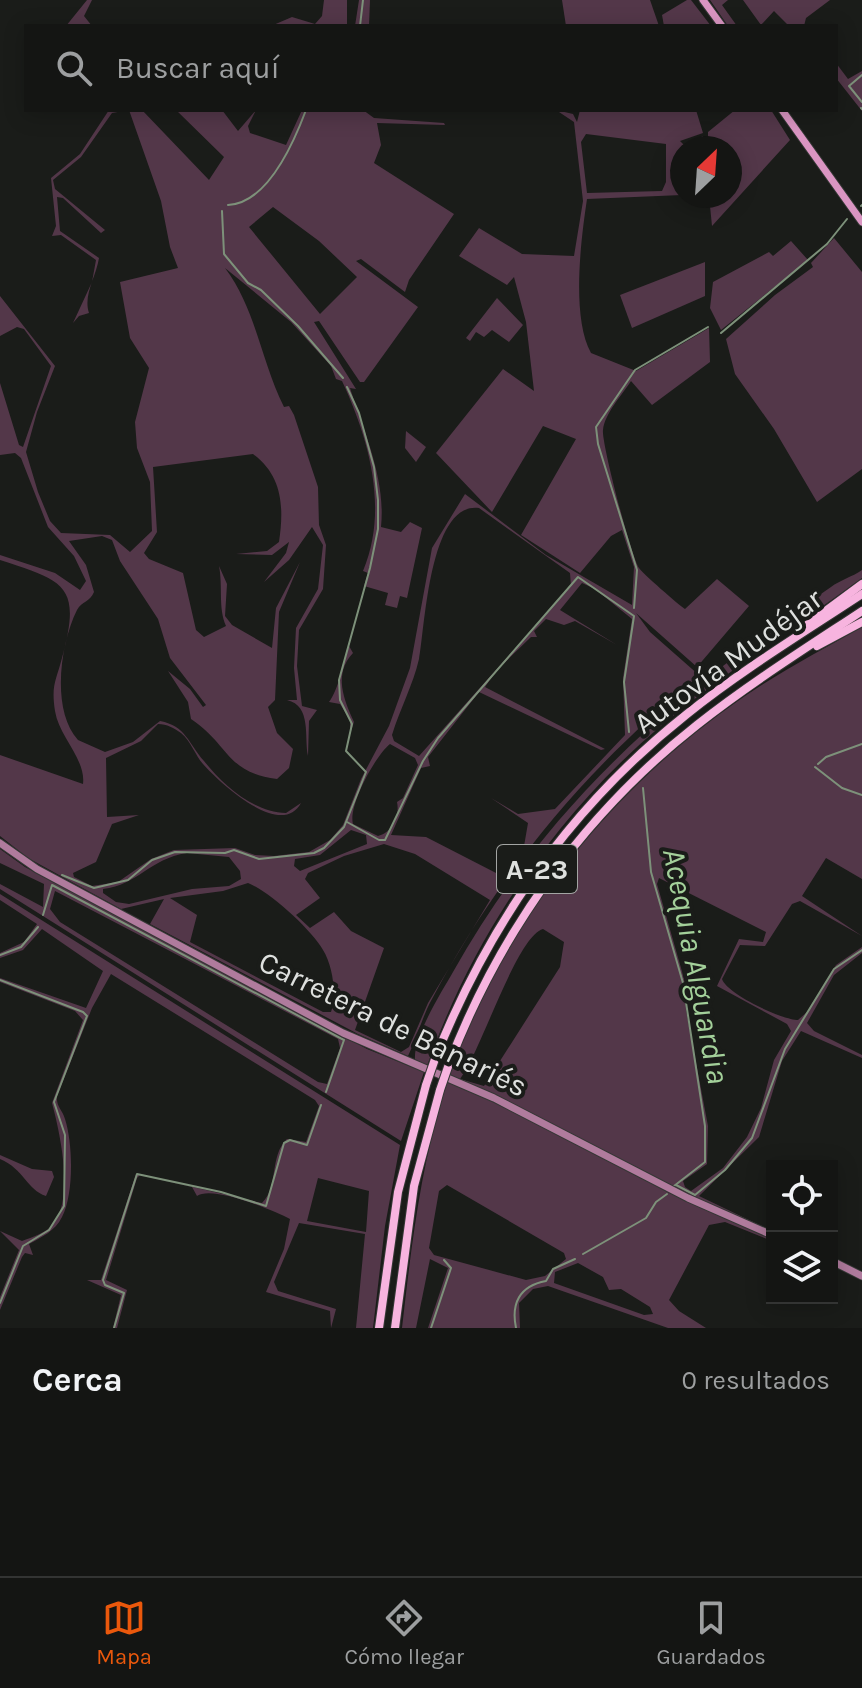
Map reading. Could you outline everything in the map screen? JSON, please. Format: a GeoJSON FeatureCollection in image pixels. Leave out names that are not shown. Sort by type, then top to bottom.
{"type":"FeatureCollection","features":[{"type":"Feature","properties":{"kind":"highway"},"geometry":{"type":"LineString","coordinates":[[794,639],[796,632],[862,584]]}},
{"type":"Feature","properties":{"kind":"highway","name":"Autovía Mudéjar"},"geometry":{"type":"LineString","coordinates":[[379,1328],[403,1165],[426,1085],[488,946],[515,902],[569,828],[622,771],[668,730],[862,594]]}},
{"type":"Feature","properties":{"kind":"highway","name":"Autovía Mudéjar"},"geometry":{"type":"LineString","coordinates":[[395,1328],[416,1174],[440,1090],[449,1064],[506,945],[548,880],[593,823],[648,767],[696,725],[862,611]]}},
{"type":"Feature","properties":{"kind":"highway"},"geometry":{"type":"LineString","coordinates":[[813,644],[819,646],[862,622]]}},
{"type":"Feature","properties":{"kind":"main road"},"geometry":{"type":"LineString","coordinates":[[703,0],[721,24]]}},
{"type":"Feature","properties":{"kind":"main road"},"geometry":{"type":"LineString","coordinates":[[783,112],[862,222]]}},
{"type":"Feature","properties":{"kind":"street","name":"Carretera de Banariés"},"geometry":{"type":"LineString","coordinates":[[0,843],[37,869],[343,1033],[494,1098],[688,1198],[766,1232]]}},
{"type":"Feature","properties":{"kind":"street"},"geometry":{"type":"LineString","coordinates":[[838,1264],[862,1276]]}},
{"type":"Feature","properties":{"kind":"shaded area"},"geometry":{"type":"Polygon","coordinates":[[[87,0],[92,0],[84,16],[90,24],[68,24],[87,0]]]}},
{"type":"Feature","properties":{"kind":"shaded area"},"geometry":{"type":"Polygon","coordinates":[[[324,0],[347,0],[347,24],[315,24],[322,16],[324,0]]]}},
{"type":"Feature","properties":{"kind":"shaded area"},"geometry":{"type":"Polygon","coordinates":[[[359,0],[370,0],[369,24],[355,24],[359,0]]]}},
{"type":"Feature","properties":{"kind":"shaded area"},"geometry":{"type":"Polygon","coordinates":[[[562,0],[650,0],[658,24],[566,24],[562,0]]]}},
{"type":"Feature","properties":{"kind":"shaded area"},"geometry":{"type":"Polygon","coordinates":[[[691,0],[709,24],[664,24],[662,15],[691,0]]]}},
{"type":"Feature","properties":{"kind":"shaded area"},"geometry":{"type":"Polygon","coordinates":[[[710,0],[728,0],[722,5],[736,24],[727,24],[710,0]]]}},
{"type":"Feature","properties":{"kind":"shaded area"},"geometry":{"type":"Polygon","coordinates":[[[743,0],[830,0],[806,18],[804,24],[787,24],[774,11],[760,24],[743,0]]]}},
{"type":"Feature","properties":{"kind":"shaded area"},"geometry":{"type":"Polygon","coordinates":[[[292,17],[315,24],[276,24],[292,17]]]}},
{"type":"Feature","properties":{"kind":"shaded area"},"geometry":{"type":"Polygon","coordinates":[[[838,66],[848,79],[862,71],[862,111],[838,81],[838,66]]]}},
{"type":"Feature","properties":{"kind":"shaded area"},"geometry":{"type":"Polygon","coordinates":[[[108,112],[118,112],[112,113],[81,157],[53,180],[55,189],[105,230],[101,233],[63,198],[57,197],[60,231],[99,258],[92,282],[96,260],[61,235],[52,236],[56,226],[51,178],[80,154],[108,112]]]}},
{"type":"Feature","properties":{"kind":"shaded area"},"geometry":{"type":"Polygon","coordinates":[[[130,112],[144,112],[209,180],[224,157],[178,112],[224,112],[238,131],[255,112],[248,126],[250,133],[286,145],[301,112],[366,112],[374,118],[444,123],[377,123],[381,145],[374,163],[454,214],[409,280],[405,292],[361,259],[356,261],[418,307],[364,382],[360,382],[319,321],[314,322],[356,389],[350,388],[377,474],[381,527],[401,532],[410,522],[422,528],[407,598],[400,596],[397,608],[385,605],[388,593],[364,586],[368,573],[363,571],[371,547],[375,499],[367,450],[342,381],[336,379],[331,366],[291,322],[225,268],[244,301],[276,390],[284,407],[289,406],[294,415],[318,487],[319,525],[326,545],[323,589],[299,630],[297,666],[302,706],[317,710],[309,721],[308,756],[304,715],[295,703],[287,700],[297,700],[294,668],[296,628],[318,589],[323,545],[312,527],[289,560],[264,582],[286,553],[289,542],[272,555],[236,554],[267,551],[279,542],[279,494],[263,463],[253,454],[153,467],[157,532],[144,553],[149,559],[183,573],[196,630],[204,637],[226,626],[219,566],[227,584],[225,616],[232,625],[272,648],[276,608],[300,562],[279,612],[275,700],[268,707],[277,733],[293,749],[289,768],[277,779],[247,771],[191,719],[188,702],[168,671],[190,689],[203,707],[206,705],[170,658],[158,619],[120,561],[112,540],[102,536],[69,541],[86,565],[94,592],[77,610],[68,633],[70,615],[63,590],[40,574],[0,560],[0,555],[55,573],[80,590],[86,581],[74,556],[48,527],[21,458],[15,453],[0,455],[0,383],[19,445],[23,447],[51,366],[24,329],[17,327],[0,336],[0,296],[55,366],[26,452],[50,521],[61,533],[110,535],[130,552],[152,531],[150,482],[137,448],[135,422],[149,368],[130,338],[120,282],[178,268],[170,247],[161,201],[130,112]],[[273,207],[249,227],[320,314],[357,277],[319,241],[273,207]]]}},
{"type":"Feature","properties":{"kind":"shaded area"},"geometry":{"type":"Polygon","coordinates":[[[559,112],[573,114],[577,122],[580,112],[697,112],[703,133],[670,136],[670,196],[587,199],[579,278],[581,319],[591,353],[636,371],[709,328],[710,362],[652,405],[631,381],[607,417],[604,439],[624,522],[641,571],[685,609],[717,579],[749,606],[697,667],[636,613],[650,632],[700,676],[659,710],[584,784],[517,865],[464,943],[490,900],[415,854],[384,844],[344,856],[308,873],[305,879],[320,898],[296,915],[310,928],[334,912],[351,931],[384,948],[355,1030],[401,1052],[409,1047],[428,1003],[454,960],[428,1006],[408,1056],[358,1034],[150,924],[164,899],[121,909],[28,858],[0,836],[0,755],[83,784],[77,757],[57,721],[55,683],[65,644],[61,695],[64,712],[78,740],[105,752],[133,742],[160,721],[169,723],[186,736],[220,779],[240,796],[262,808],[286,813],[301,803],[292,813],[280,815],[250,804],[236,794],[211,772],[181,733],[158,724],[141,741],[106,758],[107,817],[139,815],[112,824],[96,862],[73,873],[74,877],[92,886],[118,882],[151,859],[174,850],[235,848],[255,855],[274,856],[309,852],[330,840],[343,825],[361,779],[389,726],[410,668],[432,548],[465,494],[546,555],[632,605],[634,567],[622,530],[611,536],[580,573],[521,535],[576,439],[543,426],[492,512],[436,453],[503,369],[534,391],[526,322],[514,277],[507,285],[459,256],[479,228],[522,254],[574,256],[583,201],[574,122],[559,112]],[[586,134],[581,142],[587,193],[662,191],[666,182],[666,144],[586,134]],[[479,508],[462,511],[449,524],[440,545],[427,596],[419,659],[392,735],[394,741],[419,756],[571,586],[570,573],[479,508]],[[582,583],[560,610],[617,645],[575,621],[564,625],[546,619],[534,631],[537,637],[531,637],[496,671],[485,687],[605,749],[601,750],[479,692],[428,757],[430,766],[421,768],[391,835],[426,837],[498,874],[505,874],[523,852],[528,823],[491,798],[518,814],[555,809],[625,735],[623,678],[632,619],[595,589],[582,583]],[[390,744],[364,782],[355,806],[353,824],[378,836],[383,834],[394,823],[397,802],[403,798],[418,765],[415,758],[390,744]],[[351,830],[320,855],[295,859],[294,866],[300,871],[367,844],[366,835],[351,830]],[[187,853],[163,861],[126,883],[103,889],[103,893],[116,902],[129,904],[192,889],[229,886],[241,879],[240,871],[229,857],[187,853]],[[248,883],[223,891],[170,898],[197,915],[190,942],[323,1012],[331,1012],[333,981],[323,950],[300,922],[267,894],[248,883]]]}},
{"type":"Feature","properties":{"kind":"shaded area"},"geometry":{"type":"Polygon","coordinates":[[[733,112],[772,112],[790,140],[742,193],[742,136],[708,136],[708,132],[733,112]]]}},
{"type":"Feature","properties":{"kind":"shaded area"},"geometry":{"type":"Polygon","coordinates":[[[710,208],[728,208],[712,226],[710,208]]]}},
{"type":"Feature","properties":{"kind":"shaded area"},"geometry":{"type":"Polygon","coordinates":[[[834,238],[862,272],[862,469],[817,502],[774,429],[735,374],[726,339],[775,295],[813,267],[811,263],[834,238]]]}},
{"type":"Feature","properties":{"kind":"shaded area"},"geometry":{"type":"Polygon","coordinates":[[[791,241],[808,260],[721,330],[710,308],[713,282],[769,252],[773,256],[791,241]]]}},
{"type":"Feature","properties":{"kind":"shaded area"},"geometry":{"type":"Polygon","coordinates":[[[705,262],[705,296],[632,328],[620,295],[705,262]]]}},
{"type":"Feature","properties":{"kind":"shaded area"},"geometry":{"type":"Polygon","coordinates":[[[92,283],[89,313],[79,316],[73,323],[92,283]]]}},
{"type":"Feature","properties":{"kind":"shaded area"},"geometry":{"type":"Polygon","coordinates":[[[497,298],[523,325],[509,342],[492,330],[484,337],[476,332],[470,341],[466,338],[497,298]]]}},
{"type":"Feature","properties":{"kind":"shaded area"},"geometry":{"type":"Polygon","coordinates":[[[406,431],[426,447],[416,462],[405,448],[406,431]]]}},
{"type":"Feature","properties":{"kind":"shaded area"},"geometry":{"type":"Polygon","coordinates":[[[862,570],[862,578],[686,705],[623,760],[587,798],[522,880],[494,924],[468,970],[427,1066],[415,1060],[418,1040],[429,1015],[490,911],[530,856],[573,805],[618,757],[719,669],[835,585],[862,570]]]}},
{"type":"Feature","properties":{"kind":"shaded area"},"geometry":{"type":"Polygon","coordinates":[[[862,627],[862,879],[826,858],[802,896],[862,936],[800,901],[792,904],[765,946],[740,945],[722,979],[734,992],[756,1005],[798,1020],[807,1012],[836,965],[862,947],[862,953],[834,975],[807,1023],[814,1031],[862,1055],[862,1058],[801,1031],[782,1061],[759,1137],[699,1196],[766,1228],[766,1239],[725,1222],[709,1225],[669,1300],[679,1311],[706,1328],[668,1328],[548,1286],[533,1289],[519,1303],[520,1328],[428,1328],[448,1268],[430,1259],[416,1328],[402,1328],[422,1181],[443,1095],[466,1034],[494,975],[527,918],[608,815],[654,768],[704,726],[796,664],[862,627]],[[659,878],[657,884],[685,982],[686,1010],[708,1126],[707,1164],[683,1181],[691,1191],[723,1168],[747,1137],[761,1108],[774,1060],[791,1031],[787,1024],[717,986],[739,939],[763,942],[766,932],[659,878]],[[543,929],[533,937],[510,973],[460,1079],[484,1086],[560,967],[564,942],[543,929]],[[447,1185],[439,1191],[429,1248],[434,1255],[526,1280],[545,1276],[566,1259],[564,1253],[447,1185]],[[578,1263],[555,1272],[554,1283],[644,1315],[653,1314],[650,1307],[621,1289],[609,1290],[603,1277],[578,1263]]]}},
{"type":"Feature","properties":{"kind":"shaded area"},"geometry":{"type":"Polygon","coordinates":[[[349,646],[353,653],[343,670],[342,687],[354,722],[350,734],[350,720],[340,704],[329,702],[349,646]]]}},
{"type":"Feature","properties":{"kind":"shaded area"},"geometry":{"type":"Polygon","coordinates":[[[0,849],[25,867],[367,1049],[424,1072],[401,1141],[0,889],[0,884],[43,907],[44,884],[0,863],[0,849]],[[55,891],[50,909],[60,922],[318,1082],[327,1084],[340,1048],[338,1039],[55,891]]]}},
{"type":"Feature","properties":{"kind":"shaded area"},"geometry":{"type":"Polygon","coordinates":[[[0,894],[400,1145],[385,1226],[373,1328],[356,1328],[365,1234],[299,1223],[274,1282],[278,1291],[336,1309],[331,1328],[330,1311],[266,1292],[284,1249],[290,1219],[243,1200],[205,1193],[197,1196],[192,1187],[140,1175],[106,1280],[127,1290],[117,1328],[113,1328],[121,1295],[87,1280],[101,1280],[136,1174],[262,1203],[271,1189],[281,1146],[287,1139],[306,1142],[319,1106],[315,1100],[111,974],[92,1008],[57,1096],[68,1129],[71,1155],[66,1207],[56,1226],[29,1244],[33,1255],[25,1253],[22,1257],[0,1310],[0,1297],[19,1250],[0,1231],[22,1241],[47,1229],[60,1211],[64,1164],[52,1103],[83,1020],[75,1011],[0,982],[0,978],[86,1008],[103,971],[42,929],[23,950],[0,958],[0,953],[24,942],[37,924],[0,900],[0,894]],[[318,1178],[307,1221],[366,1232],[369,1191],[318,1178]]]}},
{"type":"Feature","properties":{"kind":"shaded area"},"geometry":{"type":"Polygon","coordinates":[[[0,1155],[32,1169],[52,1171],[54,1177],[46,1196],[0,1159],[0,1155]]]}},
{"type":"Feature","properties":{"kind":"waterway"},"geometry":{"type":"LineString","coordinates":[[360,24],[363,0]]}},
{"type":"Feature","properties":{"kind":"waterway","name":"Acequia Alguardia"},"geometry":{"type":"LineString","coordinates":[[862,75],[849,86],[862,102]]}},
{"type":"Feature","properties":{"kind":"waterway"},"geometry":{"type":"LineString","coordinates":[[228,205],[242,202],[255,194],[278,169],[305,112]]}},
{"type":"Feature","properties":{"kind":"waterway"},"geometry":{"type":"LineString","coordinates":[[222,211],[224,254],[248,283],[261,290],[298,326],[343,378]]}},
{"type":"Feature","properties":{"kind":"waterway","name":"Acequia Alguardia"},"geometry":{"type":"LineString","coordinates":[[721,333],[827,244],[847,219]]}},
{"type":"Feature","properties":{"kind":"waterway","name":"Acequia Alguardia"},"geometry":{"type":"LineString","coordinates":[[634,608],[637,570],[598,444],[596,427],[635,370],[708,327]]}},
{"type":"Feature","properties":{"kind":"waterway"},"geometry":{"type":"LineString","coordinates":[[62,875],[94,888],[128,880],[152,860],[175,852],[225,853],[234,850],[259,859],[314,853],[324,848],[344,827],[366,772],[346,751],[352,724],[340,700],[339,680],[378,529],[374,467],[359,413],[347,387]]}},
{"type":"Feature","properties":{"kind":"waterway","name":"Acequia Alguardia"},"geometry":{"type":"LineString","coordinates":[[347,822],[379,840],[385,840],[423,761],[438,738],[578,577],[634,616],[624,682],[629,732]]}},
{"type":"Feature","properties":{"kind":"waterway"},"geometry":{"type":"LineString","coordinates":[[818,764],[826,757],[862,744]]}},
{"type":"Feature","properties":{"kind":"waterway"},"geometry":{"type":"LineString","coordinates":[[815,767],[842,788],[862,795]]}},
{"type":"Feature","properties":{"kind":"waterway","name":"Acequia Alguardia"},"geometry":{"type":"LineString","coordinates":[[643,788],[651,872],[683,983],[705,1126],[705,1162],[674,1186]]}},
{"type":"Feature","properties":{"kind":"waterway","name":"Acequia Alguardia"},"geometry":{"type":"LineString","coordinates":[[43,915],[52,885],[344,1040],[326,1092]]}},
{"type":"Feature","properties":{"kind":"waterway"},"geometry":{"type":"LineString","coordinates":[[0,955],[21,947],[38,927]]}},
{"type":"Feature","properties":{"kind":"waterway"},"geometry":{"type":"LineString","coordinates":[[676,1185],[695,1195],[725,1170],[752,1138],[785,1049],[834,969],[862,950]]}},
{"type":"Feature","properties":{"kind":"waterway"},"geometry":{"type":"LineString","coordinates":[[0,980],[87,1016],[54,1102],[65,1135],[64,1206],[49,1230],[23,1246],[0,1303]]}},
{"type":"Feature","properties":{"kind":"waterway","name":"Acequia Alguardia"},"geometry":{"type":"LineString","coordinates":[[114,1328],[124,1293],[105,1285],[103,1280],[137,1174],[221,1192],[266,1206],[284,1143],[290,1140],[307,1145],[321,1105]]}},
{"type":"Feature","properties":{"kind":"waterway","name":"Acequia Alguardia"},"geometry":{"type":"LineString","coordinates":[[583,1254],[646,1218],[656,1202],[667,1194]]}},
{"type":"Feature","properties":{"kind":"waterway","name":"Acequia Alguardia"},"geometry":{"type":"LineString","coordinates":[[516,1328],[516,1304],[523,1292],[546,1281],[553,1269],[575,1259]]}},
{"type":"Feature","properties":{"kind":"waterway"},"geometry":{"type":"LineString","coordinates":[[431,1328],[451,1268],[444,1260]]}}]}
